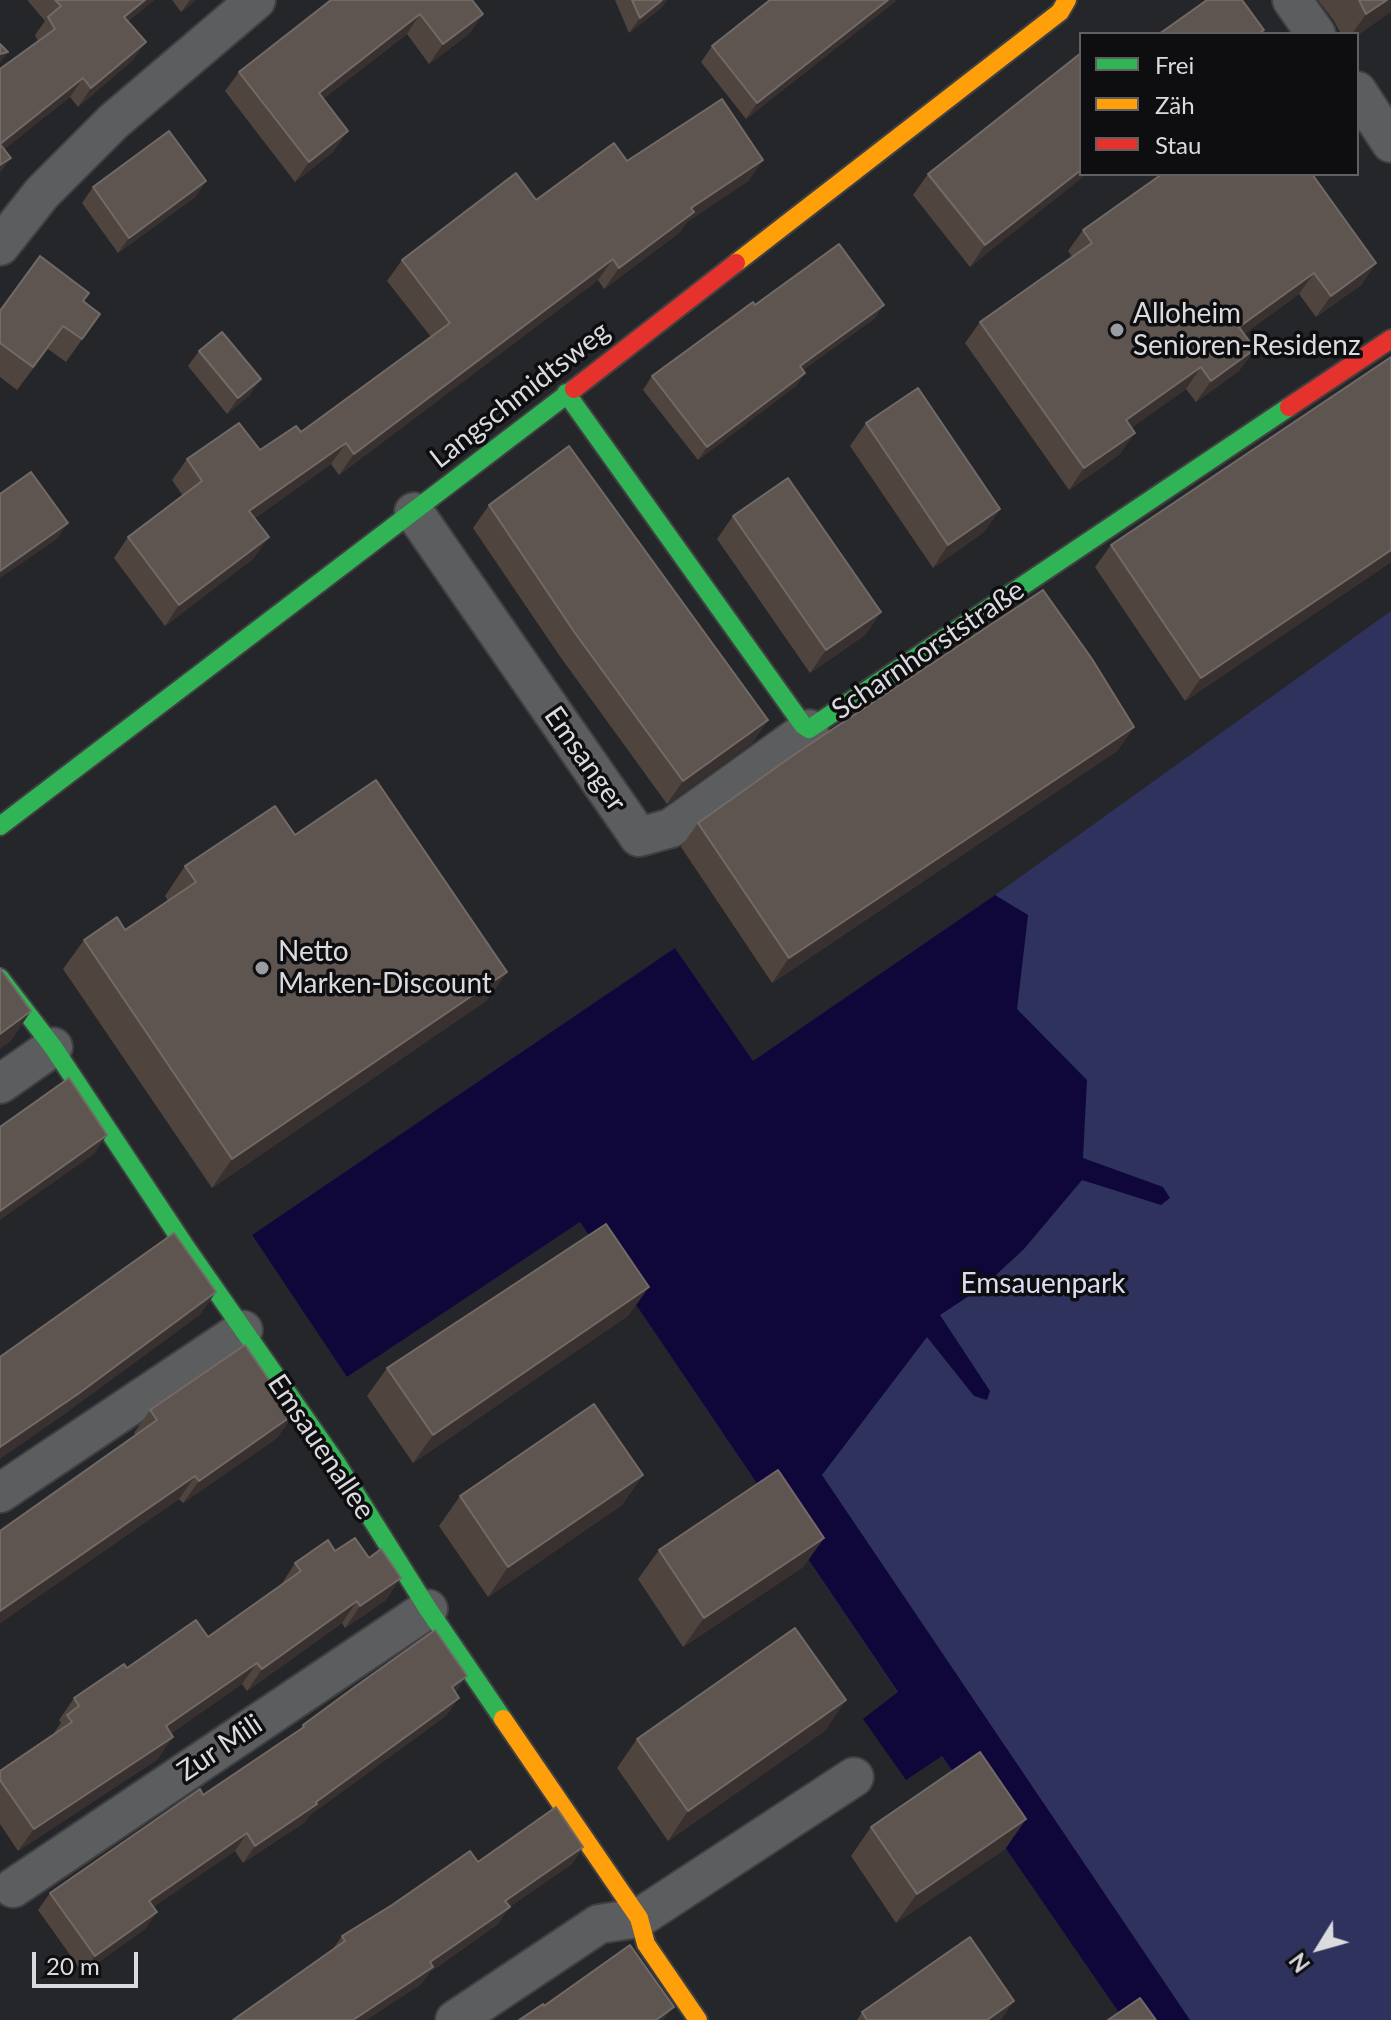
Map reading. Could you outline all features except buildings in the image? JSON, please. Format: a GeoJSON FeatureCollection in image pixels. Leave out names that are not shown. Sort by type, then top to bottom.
{"type":"FeatureCollection","features":[{"type":"Feature","properties":{"kind":"street"},"geometry":{"type":"LineString","coordinates":[[0,246],[42,193],[114,121],[256,0]]}},
{"type":"Feature","properties":{"kind":"street","name":"Langschmidtsweg"},"geometry":{"type":"LineString","coordinates":[[0,826],[414,512],[1060,12],[1067,0]]}},
{"type":"Feature","properties":{"kind":"street"},"geometry":{"type":"LineString","coordinates":[[1292,0],[1315,32]]}},
{"type":"Feature","properties":{"kind":"street"},"geometry":{"type":"LineString","coordinates":[[1359,94],[1391,143]]}},
{"type":"Feature","properties":{"kind":"street","name":"Scharnhorststraße"},"geometry":{"type":"LineString","coordinates":[[566,393],[803,725],[809,729],[1391,339]]}},
{"type":"Feature","properties":{"kind":"street","name":"Emsanger"},"geometry":{"type":"LineString","coordinates":[[414,512],[639,837],[671,828],[809,729]]}},
{"type":"Feature","properties":{"kind":"street","name":"Emsauenallee"},"geometry":{"type":"LineString","coordinates":[[0,978],[53,1047],[337,1464],[428,1609],[639,1918],[646,1944],[698,2020]]}},
{"type":"Feature","properties":{"kind":"street"},"geometry":{"type":"LineString","coordinates":[[0,1084],[53,1047]]}},
{"type":"Feature","properties":{"kind":"street"},"geometry":{"type":"LineString","coordinates":[[0,1493],[243,1330]]}},
{"type":"Feature","properties":{"kind":"street","name":"Zur Mili"},"geometry":{"type":"LineString","coordinates":[[13,1888],[428,1609]]}},
{"type":"Feature","properties":{"kind":"street"},"geometry":{"type":"LineString","coordinates":[[455,2020],[599,1924],[639,1918],[854,1777]]}},
{"type":"Feature","properties":{"kind":"green space","name":"Emsauenpark"},"geometry":{"type":"Polygon","coordinates":[[[1391,611],[1391,2020],[1124,2020],[898,1693],[580,1222],[347,1377],[252,1235],[675,948],[753,1061],[995,895],[1391,611]]]}},
{"type":"Feature","properties":{"kind":"shaded area"},"geometry":{"type":"Polygon","coordinates":[[[995,895],[1028,915],[1017,1009],[1087,1080],[1083,1158],[1163,1187],[1170,1198],[1161,1205],[1082,1180],[1024,1249],[984,1286],[940,1315],[990,1391],[987,1400],[974,1396],[927,1337],[822,1475],[1190,2020],[1124,2020],[942,1756],[906,1780],[863,1719],[898,1692],[580,1222],[347,1377],[252,1235],[675,948],[753,1061],[995,895]]]}},
{"type":"Feature","properties":{"kind":"traffic: fast"},"geometry":{"type":"LineString","coordinates":[[0,826],[574,389]]}},
{"type":"Feature","properties":{"kind":"traffic: fast"},"geometry":{"type":"LineString","coordinates":[[566,393],[803,725],[809,729],[1289,407]]}},
{"type":"Feature","properties":{"kind":"traffic: fast"},"geometry":{"type":"LineString","coordinates":[[0,978],[53,1047],[187,1249],[337,1464],[428,1609],[503,1719]]}},
{"type":"Feature","properties":{"kind":"traffic: slow"},"geometry":{"type":"LineString","coordinates":[[736,263],[1060,12],[1067,0]]}},
{"type":"Feature","properties":{"kind":"traffic: slow"},"geometry":{"type":"LineString","coordinates":[[503,1719],[639,1918],[646,1944],[698,2020]]}},
{"type":"Feature","properties":{"kind":"traffic: jam"},"geometry":{"type":"LineString","coordinates":[[574,389],[736,263]]}},
{"type":"Feature","properties":{"kind":"traffic: jam"},"geometry":{"type":"LineString","coordinates":[[1289,407],[1391,339]]}},
{"type":"Feature","properties":{"kind":"place","name":"Alloheim Senioren-Residenz"},"geometry":{"type":"Point","coordinates":[1117,330]}},
{"type":"Feature","properties":{"kind":"place","name":"Netto Marken-Discount"},"geometry":{"type":"Point","coordinates":[262,968]}}]}
